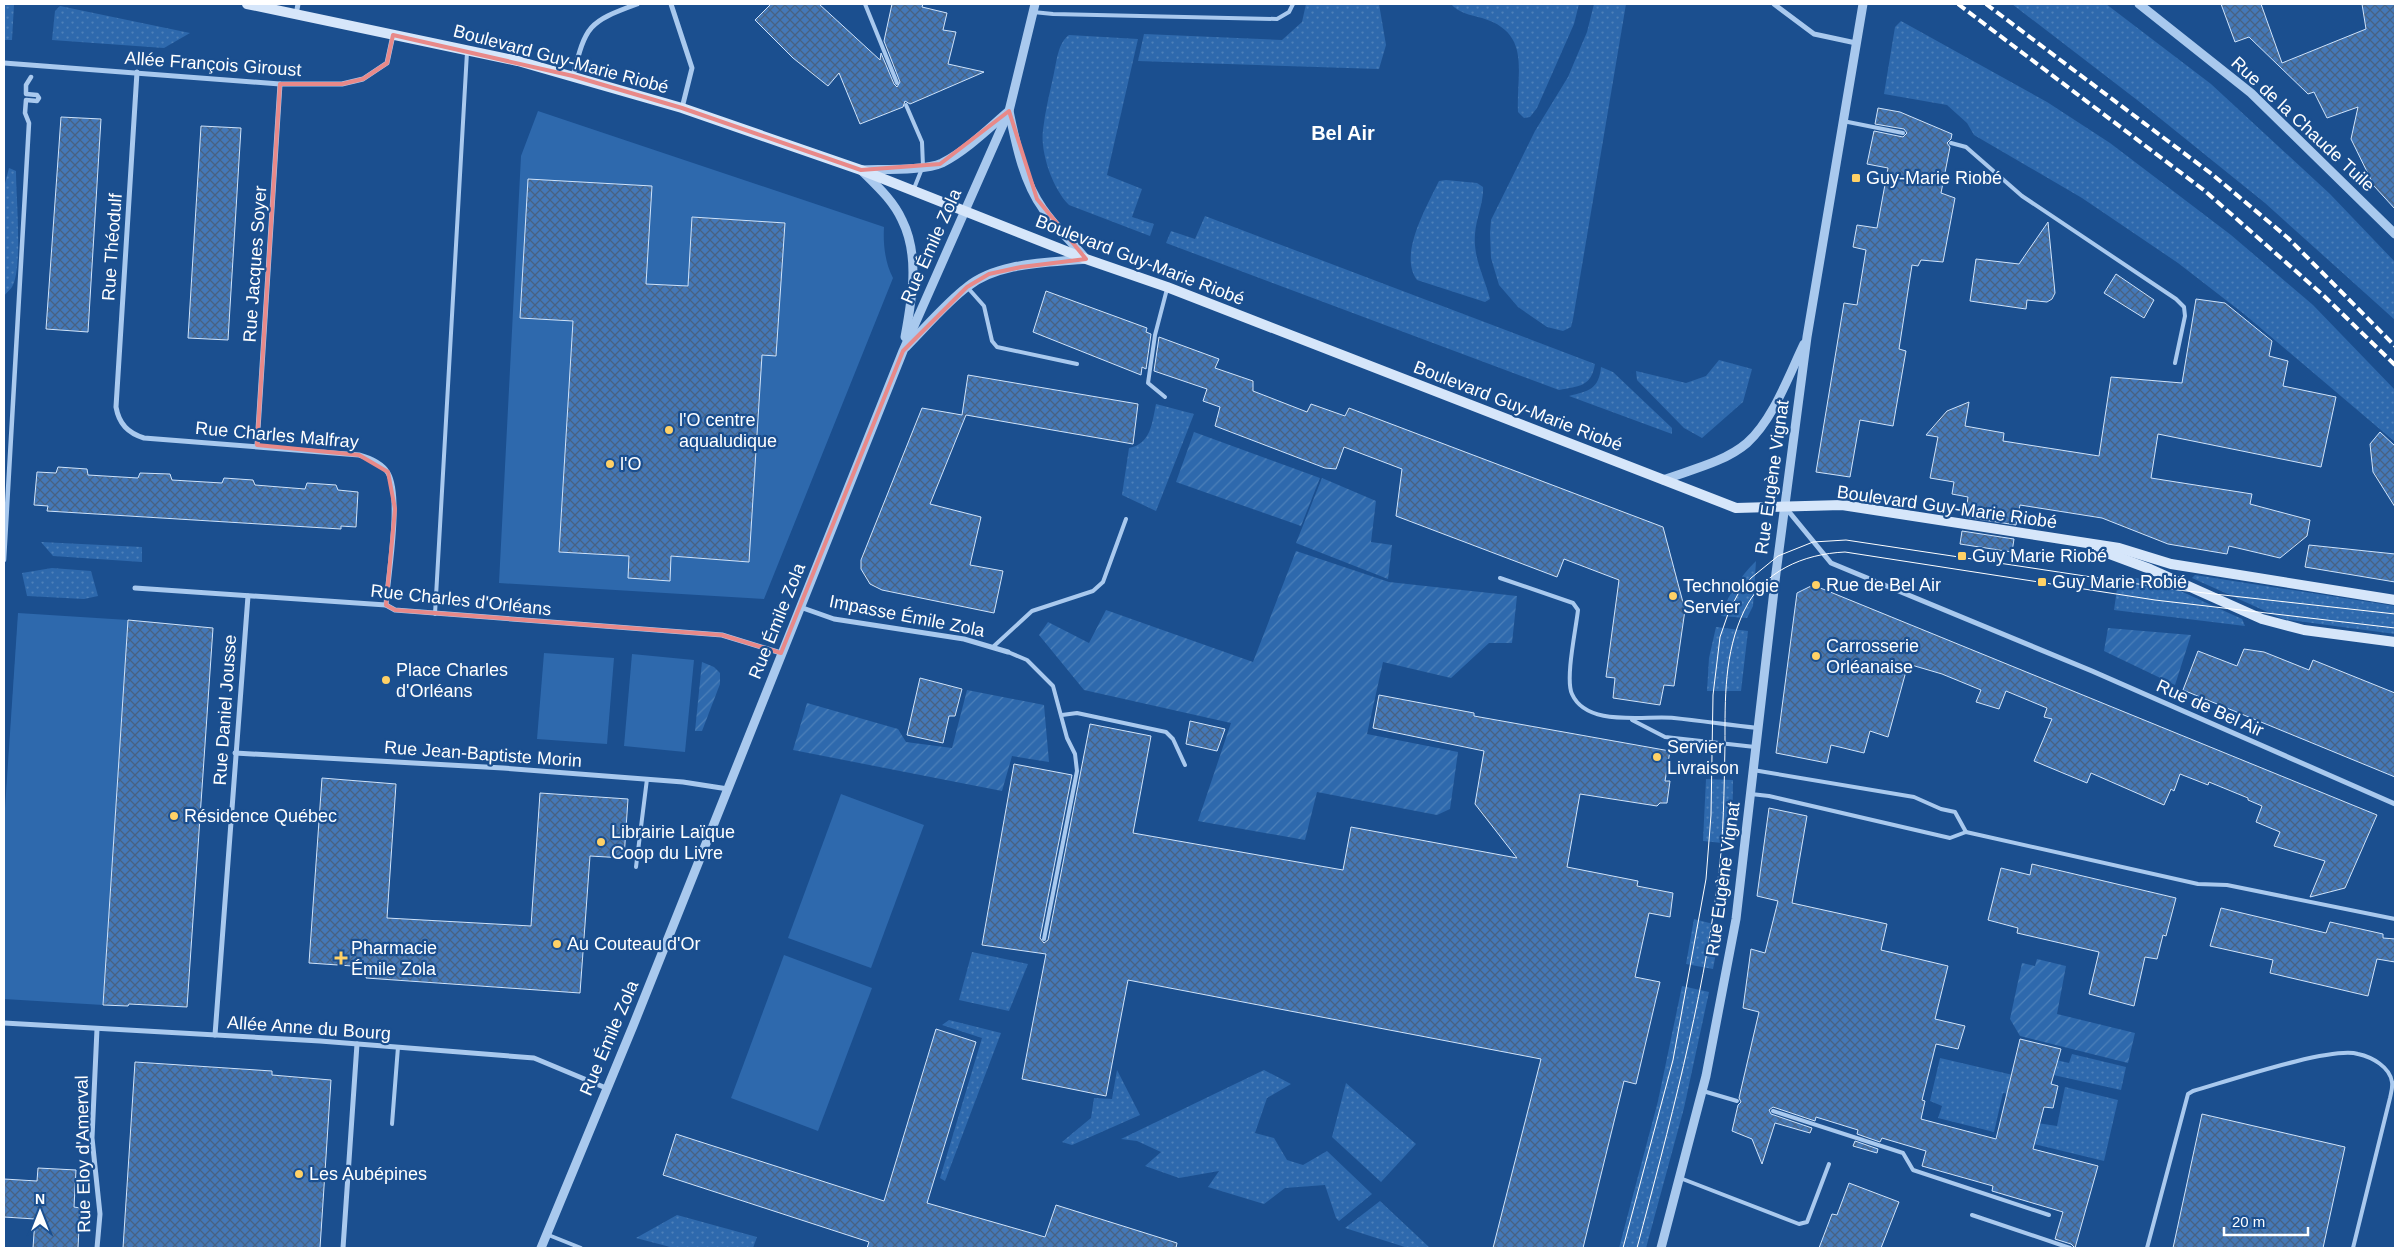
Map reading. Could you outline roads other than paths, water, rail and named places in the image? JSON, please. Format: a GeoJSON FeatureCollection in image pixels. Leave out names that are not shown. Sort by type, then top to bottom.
{"type":"FeatureCollection","features":[{"type":"Feature","properties":{"kind":"main road","name":"Boulevard Guy-Marie Riobé"},"geometry":{"type":"LineString","coordinates":[[247,4],[467,50],[573,76],[682,108],[861,170],[1086,259],[1167,286],[1736,508],[1842,505],[2119,548],[2171,564],[2395,600]]}},
{"type":"Feature","properties":{"kind":"main road","name":"Boulevard Guy-Marie Riobé"},"geometry":{"type":"LineString","coordinates":[[2079,543],[2150,570],[2280,625],[2395,642]]}},
{"type":"Feature","properties":{"kind":"street"},"geometry":{"type":"LineString","coordinates":[[296,15],[298,4]]}},
{"type":"Feature","properties":{"kind":"street"},"geometry":{"type":"LineString","coordinates":[[573,76],[582,40],[593,24],[637,4]]}},
{"type":"Feature","properties":{"kind":"street"},"geometry":{"type":"LineString","coordinates":[[671,4],[692,68],[682,108]]}},
{"type":"Feature","properties":{"kind":"street"},"geometry":{"type":"LineString","coordinates":[[1774,4],[1814,34],[1856,43]]}},
{"type":"Feature","properties":{"kind":"street","name":"Rue Eugène Vignat"},"geometry":{"type":"LineString","coordinates":[[1660,1248],[1703,1091],[1736,919],[1784,507],[1807,337],[1863,4]]}},
{"type":"Feature","properties":{"kind":"street","name":"Rue de la Chaude Tuile"},"geometry":{"type":"LineString","coordinates":[[2139,4],[2251,93],[2395,234]]}},
{"type":"Feature","properties":{"kind":"street","name":"Rue Émile Zola"},"geometry":{"type":"LineString","coordinates":[[540,1248],[728,789],[903,351],[1009,111],[1034,8]]}},
{"type":"Feature","properties":{"kind":"street","name":"Allée François Giroust"},"geometry":{"type":"LineString","coordinates":[[4,62],[280,84],[342,84],[363,79],[387,63],[393,35]]}},
{"type":"Feature","properties":{"kind":"street","name":"Rue Théodulf"},"geometry":{"type":"LineString","coordinates":[[121,422],[116,407],[137,72]]}},
{"type":"Feature","properties":{"kind":"street"},"geometry":{"type":"LineString","coordinates":[[4,560],[27,166],[29,123],[25,113],[26,100],[37,101],[39,98],[37,95],[26,94],[26,85],[31,77]]}},
{"type":"Feature","properties":{"kind":"street","name":"Rue Jacques Soyer"},"geometry":{"type":"LineString","coordinates":[[257,445],[280,84]]}},
{"type":"Feature","properties":{"kind":"street"},"geometry":{"type":"LineString","coordinates":[[861,170],[940,164],[975,140],[1009,111],[1017,147],[1037,199],[1044,210],[1086,259]]}},
{"type":"Feature","properties":{"kind":"street"},"geometry":{"type":"LineString","coordinates":[[861,170],[890,200],[907,231],[912,258],[912,296],[903,351]]}},
{"type":"Feature","properties":{"kind":"street"},"geometry":{"type":"LineString","coordinates":[[903,351],[966,286],[989,274],[1021,266],[1086,259]]}},
{"type":"Feature","properties":{"kind":"street"},"geometry":{"type":"LineString","coordinates":[[1663,480],[1713,462],[1747,443],[1768,417],[1807,337]]}},
{"type":"Feature","properties":{"kind":"street","name":"Rue Charles Malfray"},"geometry":{"type":"LineString","coordinates":[[121,422],[126,430],[144,438],[359,454],[378,463],[388,472],[395,495],[386,605]]}},
{"type":"Feature","properties":{"kind":"street","name":"Rue de Bel Air"},"geometry":{"type":"LineString","coordinates":[[1784,507],[1831,563],[2092,671],[2395,804]]}},
{"type":"Feature","properties":{"kind":"street","name":"Rue Charles d'Orléans"},"geometry":{"type":"LineString","coordinates":[[135,588],[386,605],[395,610],[435,614],[722,635],[781,653]]}},
{"type":"Feature","properties":{"kind":"street","name":"Rue Daniel Jousse"},"geometry":{"type":"LineString","coordinates":[[215,1035],[248,596]]}},
{"type":"Feature","properties":{"kind":"street","name":"Impasse Émile Zola"},"geometry":{"type":"LineString","coordinates":[[800,607],[834,619],[964,639],[994,646],[1008,652]]}},
{"type":"Feature","properties":{"kind":"street","name":"Rue Jean-Baptiste Morin"},"geometry":{"type":"LineString","coordinates":[[235,753],[461,765],[683,782],[728,789]]}},
{"type":"Feature","properties":{"kind":"street","name":"Allée Anne du Bourg"},"geometry":{"type":"LineString","coordinates":[[4,1023],[357,1044],[534,1058],[606,1088]]}},
{"type":"Feature","properties":{"kind":"street","name":"Rue Eloy d'Amerval"},"geometry":{"type":"LineString","coordinates":[[97,1029],[92,1138],[100,1214],[97,1248]]}},
{"type":"Feature","properties":{"kind":"street"},"geometry":{"type":"LineString","coordinates":[[343,1248],[357,1044]]}},
{"type":"Feature","properties":{"kind":"lane"},"geometry":{"type":"LineString","coordinates":[[865,4],[897,83]]}},
{"type":"Feature","properties":{"kind":"lane"},"geometry":{"type":"LineString","coordinates":[[1034,8],[1277,19],[1289,12],[1292,4]]}},
{"type":"Feature","properties":{"kind":"lane"},"geometry":{"type":"LineString","coordinates":[[435,614],[467,50]]}},
{"type":"Feature","properties":{"kind":"lane"},"geometry":{"type":"LineString","coordinates":[[906,105],[922,142],[923,166],[913,191]]}},
{"type":"Feature","properties":{"kind":"lane"},"geometry":{"type":"LineString","coordinates":[[1844,121],[1903,134]]}},
{"type":"Feature","properties":{"kind":"lane"},"geometry":{"type":"LineString","coordinates":[[1951,143],[1966,147],[2022,196],[2184,306],[2185,316],[2175,363]]}},
{"type":"Feature","properties":{"kind":"lane"},"geometry":{"type":"LineString","coordinates":[[966,286],[984,306],[992,340],[996,347],[1077,364]]}},
{"type":"Feature","properties":{"kind":"lane"},"geometry":{"type":"LineString","coordinates":[[1166,397],[1148,383],[1167,286]]}},
{"type":"Feature","properties":{"kind":"lane"},"geometry":{"type":"LineString","coordinates":[[994,646],[1032,611],[1093,591],[1103,582],[1126,519]]}},
{"type":"Feature","properties":{"kind":"lane"},"geometry":{"type":"LineString","coordinates":[[1500,578],[1574,602],[1578,610],[1570,678],[1571,692],[1576,701],[1594,713],[1630,719],[1668,718],[1758,728]]}},
{"type":"Feature","properties":{"kind":"lane"},"geometry":{"type":"LineString","coordinates":[[1008,652],[1027,660],[1053,686],[1067,738],[1075,754],[1077,772],[1044,938]]}},
{"type":"Feature","properties":{"kind":"lane"},"geometry":{"type":"LineString","coordinates":[[1062,715],[1077,713],[1166,732],[1173,739],[1185,765]]}},
{"type":"Feature","properties":{"kind":"lane"},"geometry":{"type":"LineString","coordinates":[[1630,719],[1665,737],[1756,747]]}},
{"type":"Feature","properties":{"kind":"lane"},"geometry":{"type":"LineString","coordinates":[[1753,770],[1914,797],[1941,809],[1955,812],[1966,832]]}},
{"type":"Feature","properties":{"kind":"lane"},"geometry":{"type":"LineString","coordinates":[[636,867],[647,779]]}},
{"type":"Feature","properties":{"kind":"lane"},"geometry":{"type":"LineString","coordinates":[[1750,794],[1769,796],[1950,838],[1966,832],[2198,884],[2227,884],[2395,919]]}},
{"type":"Feature","properties":{"kind":"lane"},"geometry":{"type":"LineString","coordinates":[[392,1124],[398,1047]]}},
{"type":"Feature","properties":{"kind":"lane"},"geometry":{"type":"LineString","coordinates":[[2147,1248],[2188,1094],[2273,1068],[2328,1055],[2357,1053],[2376,1061],[2386,1070],[2392,1082],[2390,1098],[2353,1248]]}},
{"type":"Feature","properties":{"kind":"lane"},"geometry":{"type":"LineString","coordinates":[[1703,1091],[1737,1101]]}},
{"type":"Feature","properties":{"kind":"lane"},"geometry":{"type":"LineString","coordinates":[[1773,1111],[1903,1153],[1913,1170],[2049,1215]]}},
{"type":"Feature","properties":{"kind":"lane"},"geometry":{"type":"LineString","coordinates":[[1680,1178],[1799,1224],[1807,1222],[1829,1164]]}},
{"type":"Feature","properties":{"kind":"lane"},"geometry":{"type":"LineString","coordinates":[[1972,1215],[2070,1248]]}},
{"type":"Feature","properties":{"kind":"lane"},"geometry":{"type":"LineString","coordinates":[[546,1234],[581,1248]]}},
{"type":"Feature","properties":{"kind":"tram line"},"geometry":{"type":"LineString","coordinates":[[1623,1248],[1673,1060],[1706,879],[1711,815],[1713,695],[1720,637],[1729,611],[1738,594],[1751,578],[1778,556],[1813,542],[1846,540],[2178,590],[2395,614]]}},
{"type":"Feature","properties":{"kind":"tram line"},"geometry":{"type":"LineString","coordinates":[[1637,1248],[1684,1066],[1711,927],[1721,847],[1726,693],[1729,660],[1737,627],[1744,611],[1752,597],[1773,575],[1786,567],[1814,556],[1845,552],[2155,600],[2395,628]]}},
{"type":"Feature","properties":{"kind":"railway"},"geometry":{"type":"LineString","coordinates":[[1958,4],[2205,191],[2324,296],[2395,365]]}},
{"type":"Feature","properties":{"kind":"railway"},"geometry":{"type":"LineString","coordinates":[[1986,4],[2213,175],[2288,238],[2395,346]]}},
{"type":"Feature","properties":{"kind":"place","name":"Guy-Marie Riobé"},"geometry":{"type":"Point","coordinates":[1856,178]}},
{"type":"Feature","properties":{"kind":"place","name":"l'O centre aqualudique"},"geometry":{"type":"Point","coordinates":[669,430]}},
{"type":"Feature","properties":{"kind":"place","name":"l'O"},"geometry":{"type":"Point","coordinates":[610,464]}},
{"type":"Feature","properties":{"kind":"place","name":"Guy Marie Riobé"},"geometry":{"type":"Point","coordinates":[1962,556]}},
{"type":"Feature","properties":{"kind":"place","name":"Guy Marie Robié"},"geometry":{"type":"Point","coordinates":[2042,582]}},
{"type":"Feature","properties":{"kind":"place","name":"Rue de Bel Air"},"geometry":{"type":"Point","coordinates":[1816,585]}},
{"type":"Feature","properties":{"kind":"place","name":"Technologie Servier"},"geometry":{"type":"Point","coordinates":[1673,596]}},
{"type":"Feature","properties":{"kind":"place","name":"Carrosserie Orléanaise"},"geometry":{"type":"Point","coordinates":[1816,656]}},
{"type":"Feature","properties":{"kind":"place","name":"Place Charles d'Orléans"},"geometry":{"type":"Point","coordinates":[386,680]}},
{"type":"Feature","properties":{"kind":"place","name":"Servier Livraison"},"geometry":{"type":"Point","coordinates":[1657,757]}},
{"type":"Feature","properties":{"kind":"place","name":"Résidence Québec"},"geometry":{"type":"Point","coordinates":[174,816]}},
{"type":"Feature","properties":{"kind":"place","name":"Librairie Laïque Coop du Livre"},"geometry":{"type":"Point","coordinates":[601,842]}},
{"type":"Feature","properties":{"kind":"place","name":"Au Couteau d'Or"},"geometry":{"type":"Point","coordinates":[557,944]}},
{"type":"Feature","properties":{"kind":"place","name":"Pharmacie Émile Zola"},"geometry":{"type":"Point","coordinates":[341,958]}},
{"type":"Feature","properties":{"kind":"place","name":"Les Aubépines"},"geometry":{"type":"Point","coordinates":[299,1174]}},
{"type":"Feature","properties":{"kind":"district","name":"Bel Air"},"geometry":{"type":"Point","coordinates":[1343,133]}}]}
